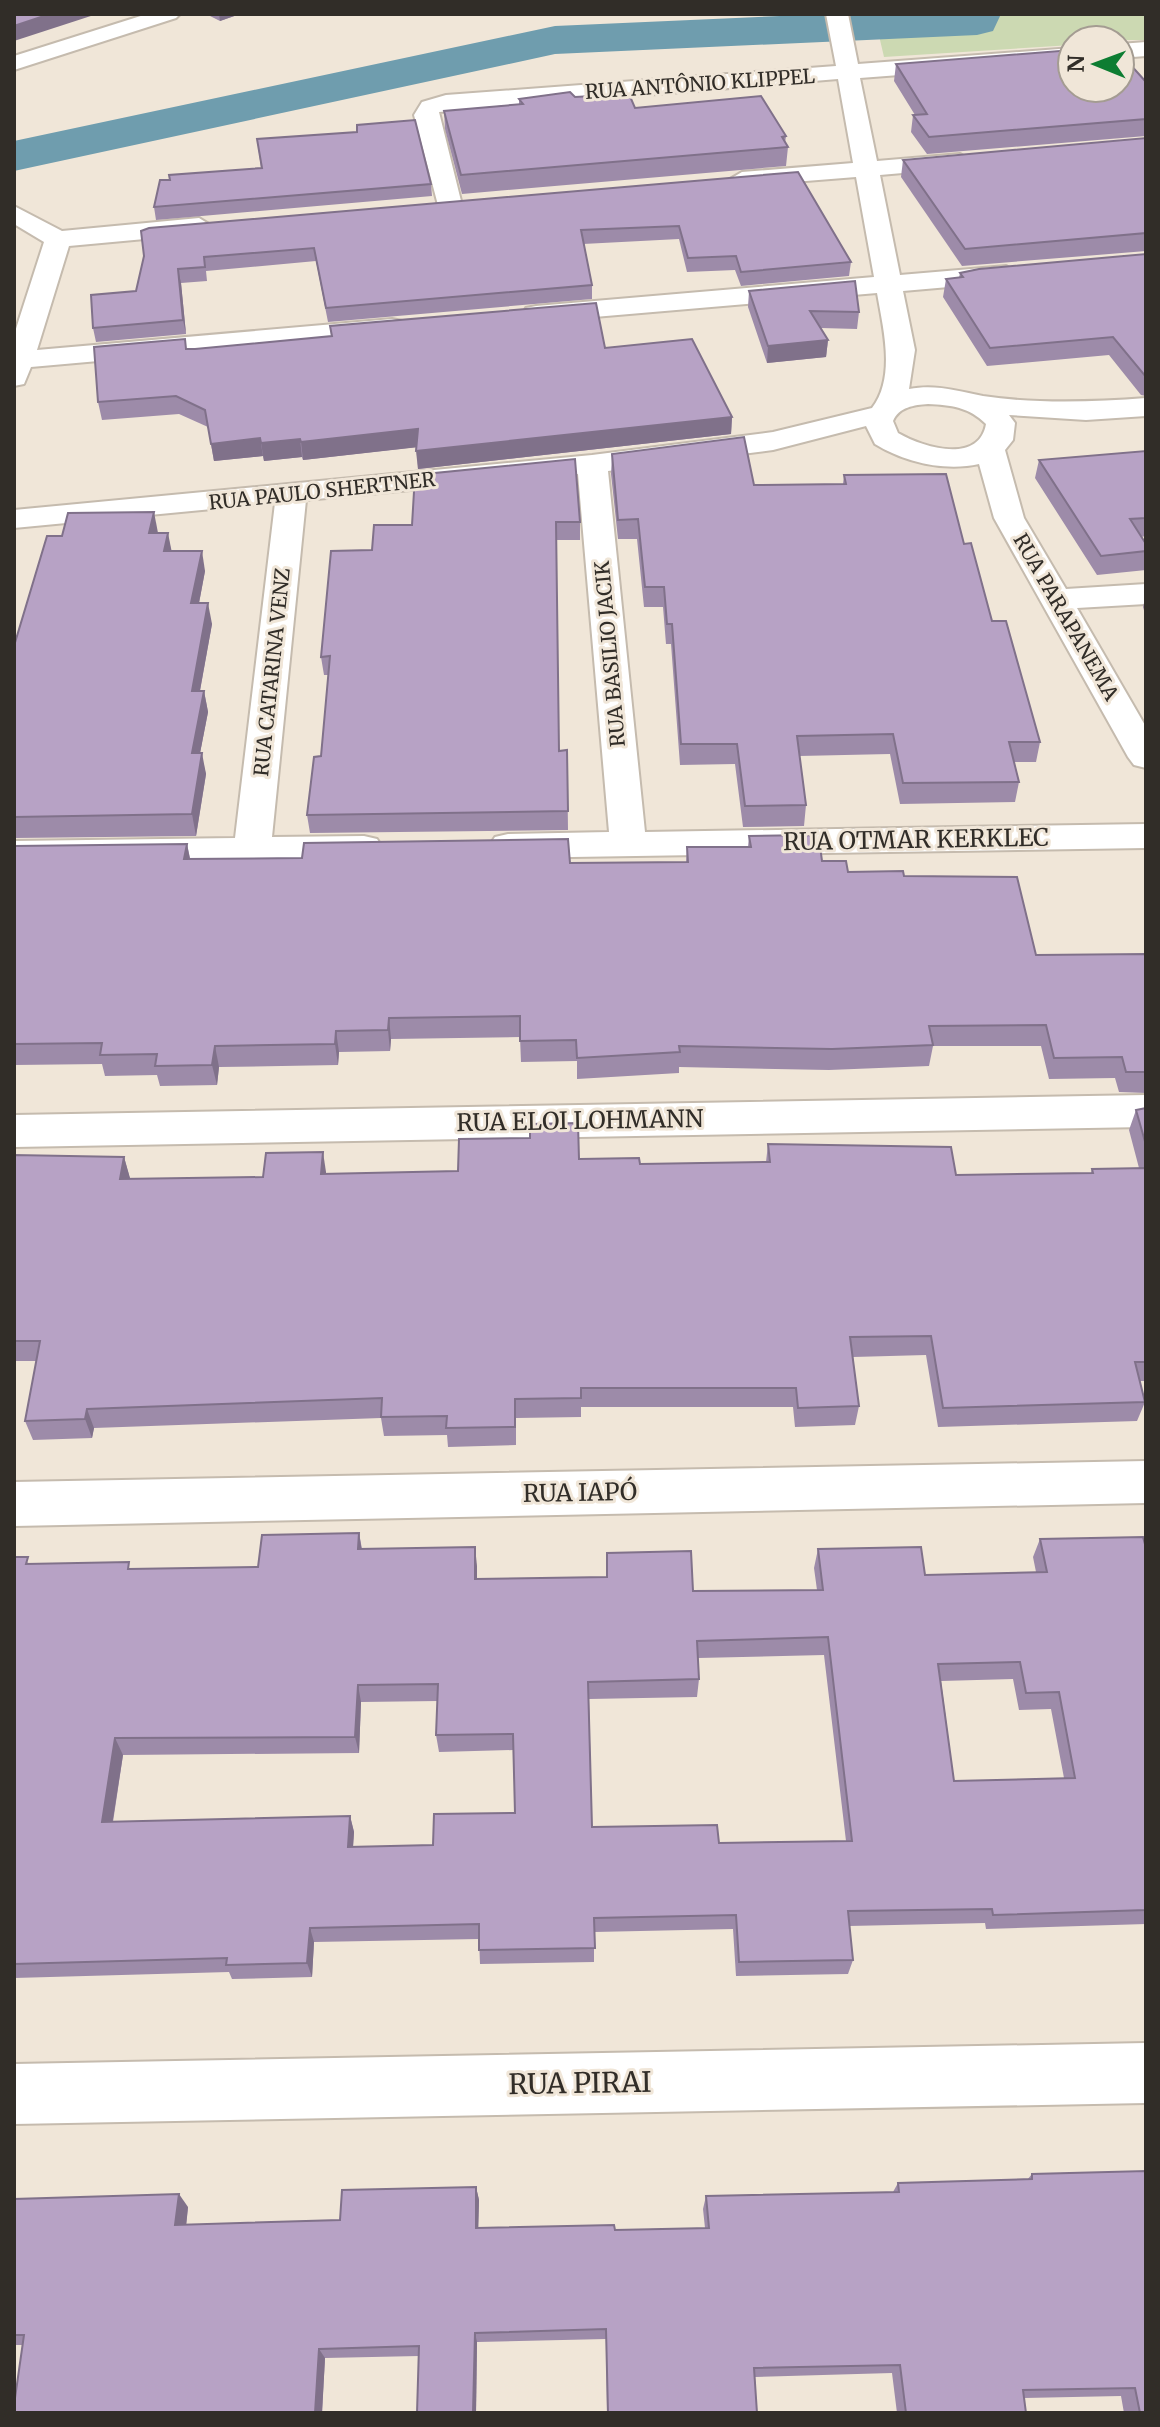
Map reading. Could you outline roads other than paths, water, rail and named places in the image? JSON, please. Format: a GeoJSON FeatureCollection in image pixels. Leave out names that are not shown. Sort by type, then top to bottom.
{"type":"FeatureCollection","features":[{"type":"Feature","properties":{"kind":"street"},"geometry":{"type":"LineString","coordinates":[[14,63],[169,14]]}},
{"type":"Feature","properties":{"kind":"street"},"geometry":{"type":"LineString","coordinates":[[837,14],[901,350],[880,430],[895,445]]}},
{"type":"Feature","properties":{"kind":"street","name":"RUA ANTÔNIO KLIPPEL"},"geometry":{"type":"LineString","coordinates":[[450,205],[426,115],[430,107],[446,102],[1056,56]]}},
{"type":"Feature","properties":{"kind":"street"},"geometry":{"type":"LineString","coordinates":[[712,182],[990,158]]}},
{"type":"Feature","properties":{"kind":"street"},"geometry":{"type":"LineString","coordinates":[[418,207],[480,202]]}},
{"type":"Feature","properties":{"kind":"street"},"geometry":{"type":"LineString","coordinates":[[14,213],[58,239],[230,224]]}},
{"type":"Feature","properties":{"kind":"street"},"geometry":{"type":"LineString","coordinates":[[58,239],[17,369],[411,325]]}},
{"type":"Feature","properties":{"kind":"street"},"geometry":{"type":"LineString","coordinates":[[506,317],[1039,271]]}},
{"type":"Feature","properties":{"kind":"street"},"geometry":{"type":"LineString","coordinates":[[901,350],[947,395],[980,404],[1086,411],[1146,407]]}},
{"type":"Feature","properties":{"kind":"street","name":"RUA PAULO SHERTNER"},"geometry":{"type":"LineString","coordinates":[[14,519],[592,464],[773,441],[918,396],[947,395]]}},
{"type":"Feature","properties":{"kind":"street"},"geometry":{"type":"LineString","coordinates":[[980,404],[1001,423],[996,441]]}},
{"type":"Feature","properties":{"kind":"street"},"geometry":{"type":"LineString","coordinates":[[936,457],[957,458],[996,441],[1086,411]]}},
{"type":"Feature","properties":{"kind":"street","name":"RUA PAULO SHERTNER"},"geometry":{"type":"LineString","coordinates":[[773,441],[895,445],[936,457]]}},
{"type":"Feature","properties":{"kind":"street","name":"RUA PARAPANEMA"},"geometry":{"type":"LineString","coordinates":[[996,441],[1009,518]]}},
{"type":"Feature","properties":{"kind":"street","name":"RUA PARAPANEMA"},"geometry":{"type":"LineString","coordinates":[[936,457],[1009,518],[1146,757]]}},
{"type":"Feature","properties":{"kind":"street","name":"RUA BASILIO JACIK"},"geometry":{"type":"LineString","coordinates":[[592,464],[628,844]]}},
{"type":"Feature","properties":{"kind":"street","name":"RUA CATARINA VENZ"},"geometry":{"type":"LineString","coordinates":[[252,850],[291,494]]}},
{"type":"Feature","properties":{"kind":"street"},"geometry":{"type":"LineString","coordinates":[[1056,599],[1146,594]]}},
{"type":"Feature","properties":{"kind":"street","name":"RUA OTMAR KERKLEC"},"geometry":{"type":"LineString","coordinates":[[471,846],[1146,836]]}},
{"type":"Feature","properties":{"kind":"street"},"geometry":{"type":"LineString","coordinates":[[14,853],[393,847]]}},
{"type":"Feature","properties":{"kind":"street","name":"RUA ELOI LOHMANN"},"geometry":{"type":"LineString","coordinates":[[14,1131],[1146,1111]]}},
{"type":"Feature","properties":{"kind":"street","name":"RUA IAPÓ"},"geometry":{"type":"LineString","coordinates":[[14,1504],[1146,1482]]}},
{"type":"Feature","properties":{"kind":"street","name":"RUA PIRAI"},"geometry":{"type":"LineString","coordinates":[[14,2094],[1146,2073]]}},
{"type":"Feature","properties":{"kind":"waterway"},"geometry":{"type":"LineString","coordinates":[[14,156],[555,40],[977,21],[978,14]]}}]}
